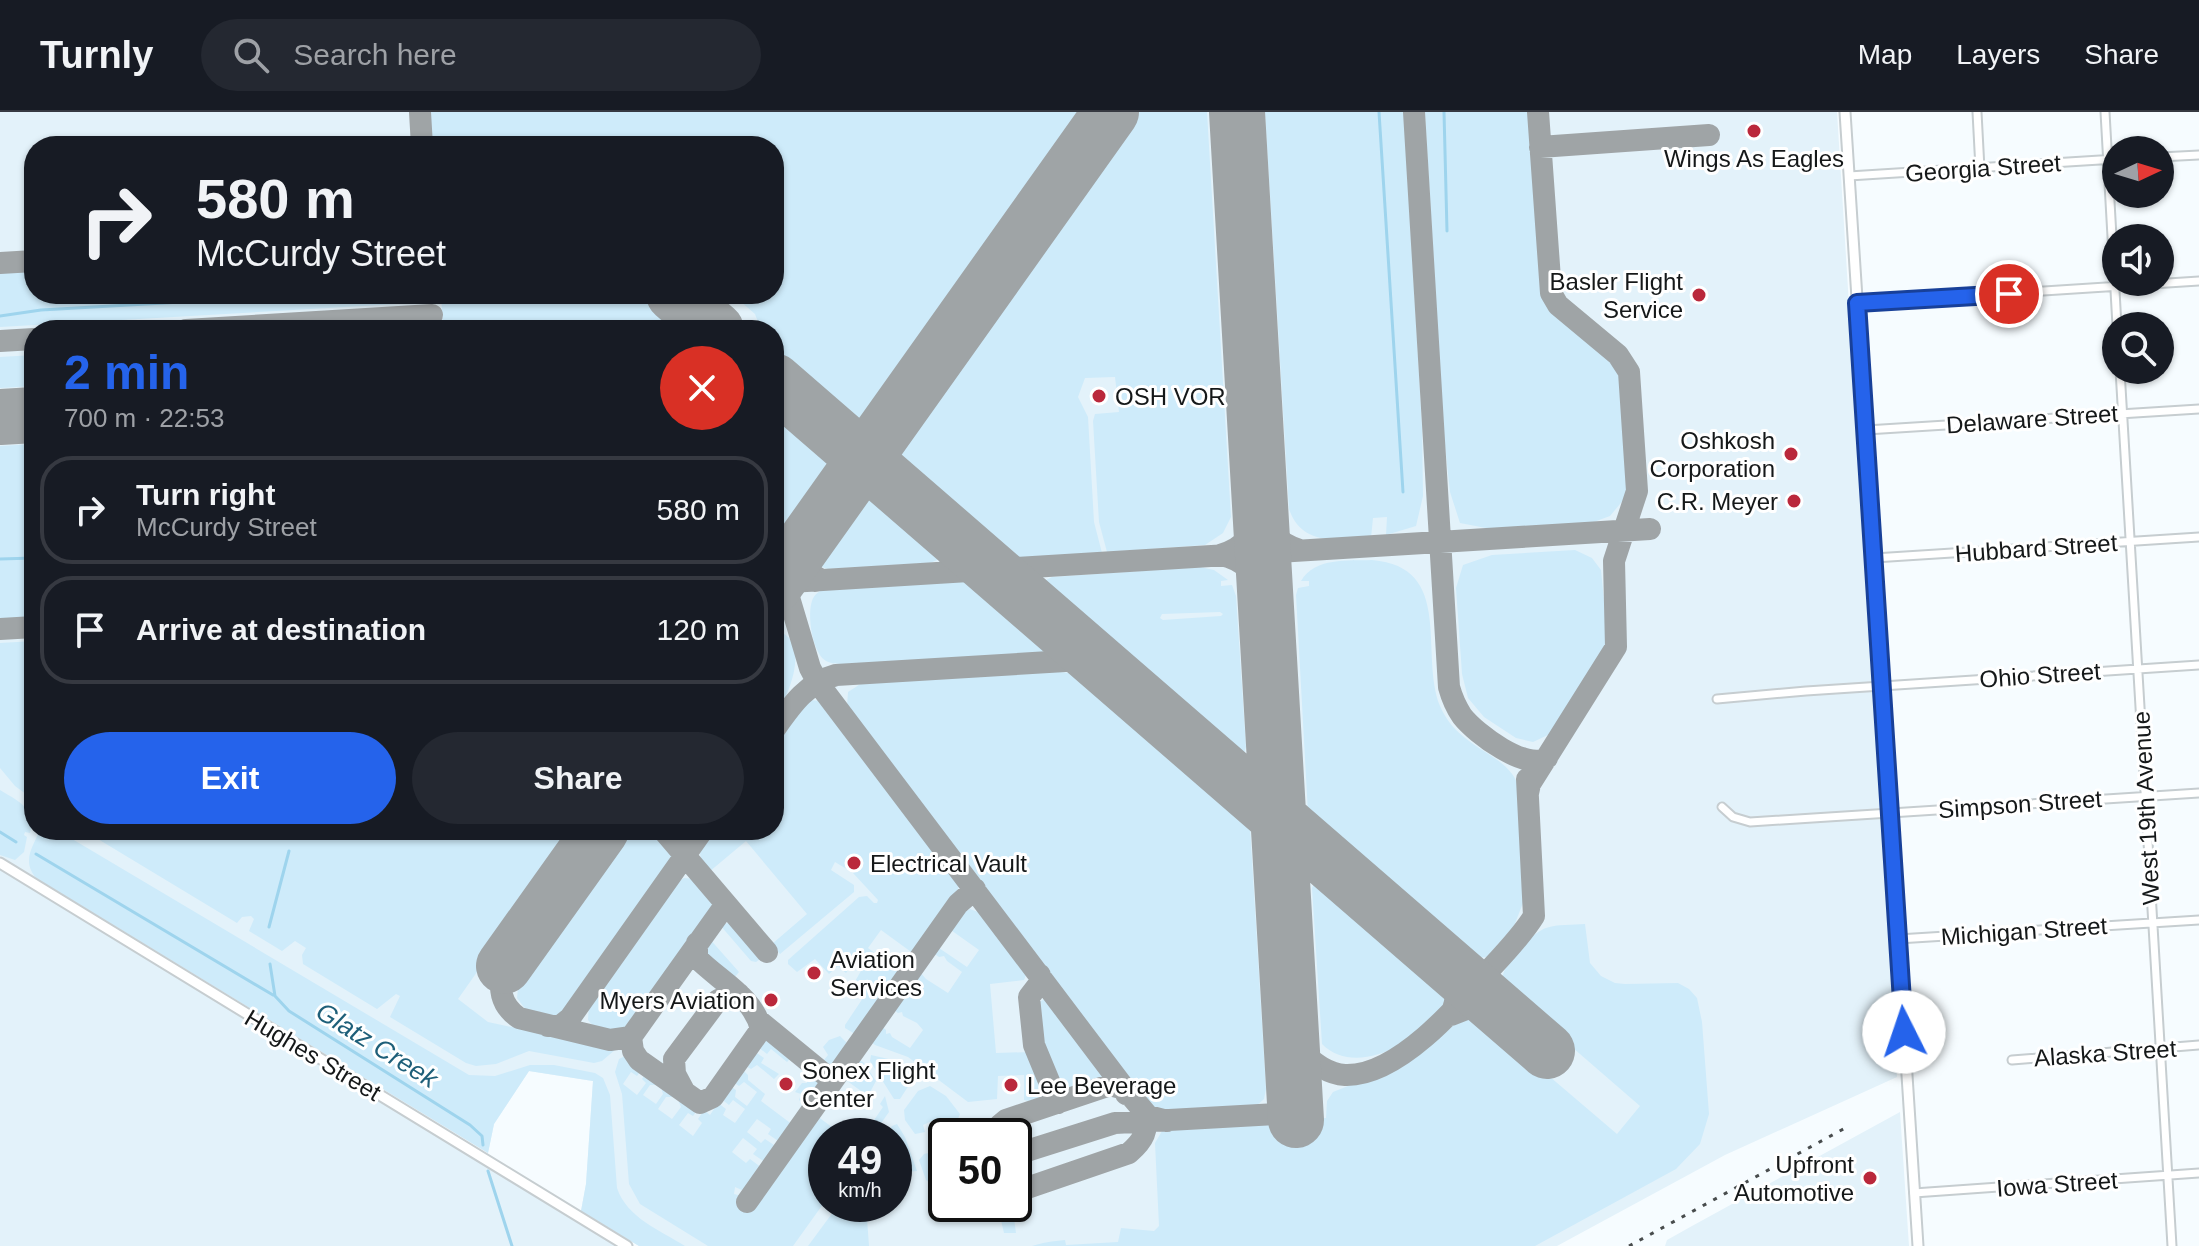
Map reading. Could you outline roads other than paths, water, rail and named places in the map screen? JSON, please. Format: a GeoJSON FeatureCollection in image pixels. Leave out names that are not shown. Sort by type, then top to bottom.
{"type":"FeatureCollection","features":[{"type":"Feature","properties":{"kind":"main road"},"geometry":{"type":"LineString","coordinates":[[1845,112],[1918,1246]]}},
{"type":"Feature","properties":{"kind":"main road","name":"Hughes Street"},"geometry":{"type":"LineString","coordinates":[[0,863],[627,1246]]}},
{"type":"Feature","properties":{"kind":"street"},"geometry":{"type":"LineString","coordinates":[[1977,112],[1980,169]]}},
{"type":"Feature","properties":{"kind":"street"},"geometry":{"type":"LineString","coordinates":[[2105,112],[2108,136]]}},
{"type":"Feature","properties":{"kind":"street"},"geometry":{"type":"LineString","coordinates":[[2174,156],[2199,155]]}},
{"type":"Feature","properties":{"kind":"street","name":"Georgia Street"},"geometry":{"type":"LineString","coordinates":[[1849,176],[2102,161]]}},
{"type":"Feature","properties":{"kind":"street"},"geometry":{"type":"LineString","coordinates":[[2174,282],[2199,281]]}},
{"type":"Feature","properties":{"kind":"street"},"geometry":{"type":"LineString","coordinates":[[1857,303],[2102,287]]}},
{"type":"Feature","properties":{"kind":"street","name":"West 19th Avenue"},"geometry":{"type":"LineString","coordinates":[[2121,384],[2172,1246]]}},
{"type":"Feature","properties":{"kind":"street","name":"Delaware Street"},"geometry":{"type":"LineString","coordinates":[[1866,430],[2199,409]]}},
{"type":"Feature","properties":{"kind":"street","name":"Hubbard Street"},"geometry":{"type":"LineString","coordinates":[[1874,558],[2199,537]]}},
{"type":"Feature","properties":{"kind":"street","name":"Ohio Street"},"geometry":{"type":"LineString","coordinates":[[1717,699],[2199,665]]}},
{"type":"Feature","properties":{"kind":"street","name":"Simpson Street"},"geometry":{"type":"LineString","coordinates":[[1722,807],[1733,817],[1750,822],[2199,793]]}},
{"type":"Feature","properties":{"kind":"street","name":"Michigan Street"},"geometry":{"type":"LineString","coordinates":[[1898,939],[2199,920]]}},
{"type":"Feature","properties":{"kind":"street","name":"Alaska Street"},"geometry":{"type":"LineString","coordinates":[[2012,1060],[2199,1045]]}},
{"type":"Feature","properties":{"kind":"street","name":"Iowa Street"},"geometry":{"type":"LineString","coordinates":[[1914,1193],[2199,1173]]}},
{"type":"Feature","properties":{"kind":"waterway"},"geometry":{"type":"LineString","coordinates":[[1379,112],[1403,492]]}},
{"type":"Feature","properties":{"kind":"waterway"},"geometry":{"type":"LineString","coordinates":[[1444,112],[1447,231]]}},
{"type":"Feature","properties":{"kind":"waterway"},"geometry":{"type":"LineString","coordinates":[[0,316],[41,310],[147,304]]}},
{"type":"Feature","properties":{"kind":"waterway"},"geometry":{"type":"LineString","coordinates":[[0,559],[24,558]]}},
{"type":"Feature","properties":{"kind":"waterway"},"geometry":{"type":"LineString","coordinates":[[0,832],[16,842]]}},
{"type":"Feature","properties":{"kind":"waterway","name":"Glatz Creek"},"geometry":{"type":"LineString","coordinates":[[269,927],[289,851]]}},
{"type":"Feature","properties":{"kind":"waterway"},"geometry":{"type":"LineString","coordinates":[[36,854],[273,995]]}},
{"type":"Feature","properties":{"kind":"waterway","name":"Glatz Creek"},"geometry":{"type":"LineString","coordinates":[[270,964],[275,996],[289,1011],[470,1125],[482,1136],[483,1145]]}},
{"type":"Feature","properties":{"kind":"waterway","name":"Glatz Creek"},"geometry":{"type":"LineString","coordinates":[[488,1171],[512,1246]]}},
{"type":"Feature","properties":{"kind":"railway"},"geometry":{"type":"LineString","coordinates":[[1629,1246],[1847,1127]]}},
{"type":"Feature","properties":{"kind":"place","name":"Wings As Eagles"},"geometry":{"type":"Point","coordinates":[1754,131]}},
{"type":"Feature","properties":{"kind":"place","name":"Basler Flight Service"},"geometry":{"type":"Point","coordinates":[1699,295]}},
{"type":"Feature","properties":{"kind":"place","name":"OSH VOR"},"geometry":{"type":"Point","coordinates":[1099,396]}},
{"type":"Feature","properties":{"kind":"place","name":"Oshkosh Corporation"},"geometry":{"type":"Point","coordinates":[1791,454]}},
{"type":"Feature","properties":{"kind":"place","name":"C.R. Meyer"},"geometry":{"type":"Point","coordinates":[1794,501]}},
{"type":"Feature","properties":{"kind":"place","name":"Electrical Vault"},"geometry":{"type":"Point","coordinates":[854,863]}},
{"type":"Feature","properties":{"kind":"place","name":"Aviation Services"},"geometry":{"type":"Point","coordinates":[814,973]}},
{"type":"Feature","properties":{"kind":"place","name":"Myers Aviation"},"geometry":{"type":"Point","coordinates":[771,1000]}},
{"type":"Feature","properties":{"kind":"place","name":"Sonex Flight Center"},"geometry":{"type":"Point","coordinates":[786,1084]}},
{"type":"Feature","properties":{"kind":"place","name":"Lee Beverage"},"geometry":{"type":"Point","coordinates":[1011,1085]}},
{"type":"Feature","properties":{"kind":"place","name":"Upfront Automotive"},"geometry":{"type":"Point","coordinates":[1870,1178]}}]}
